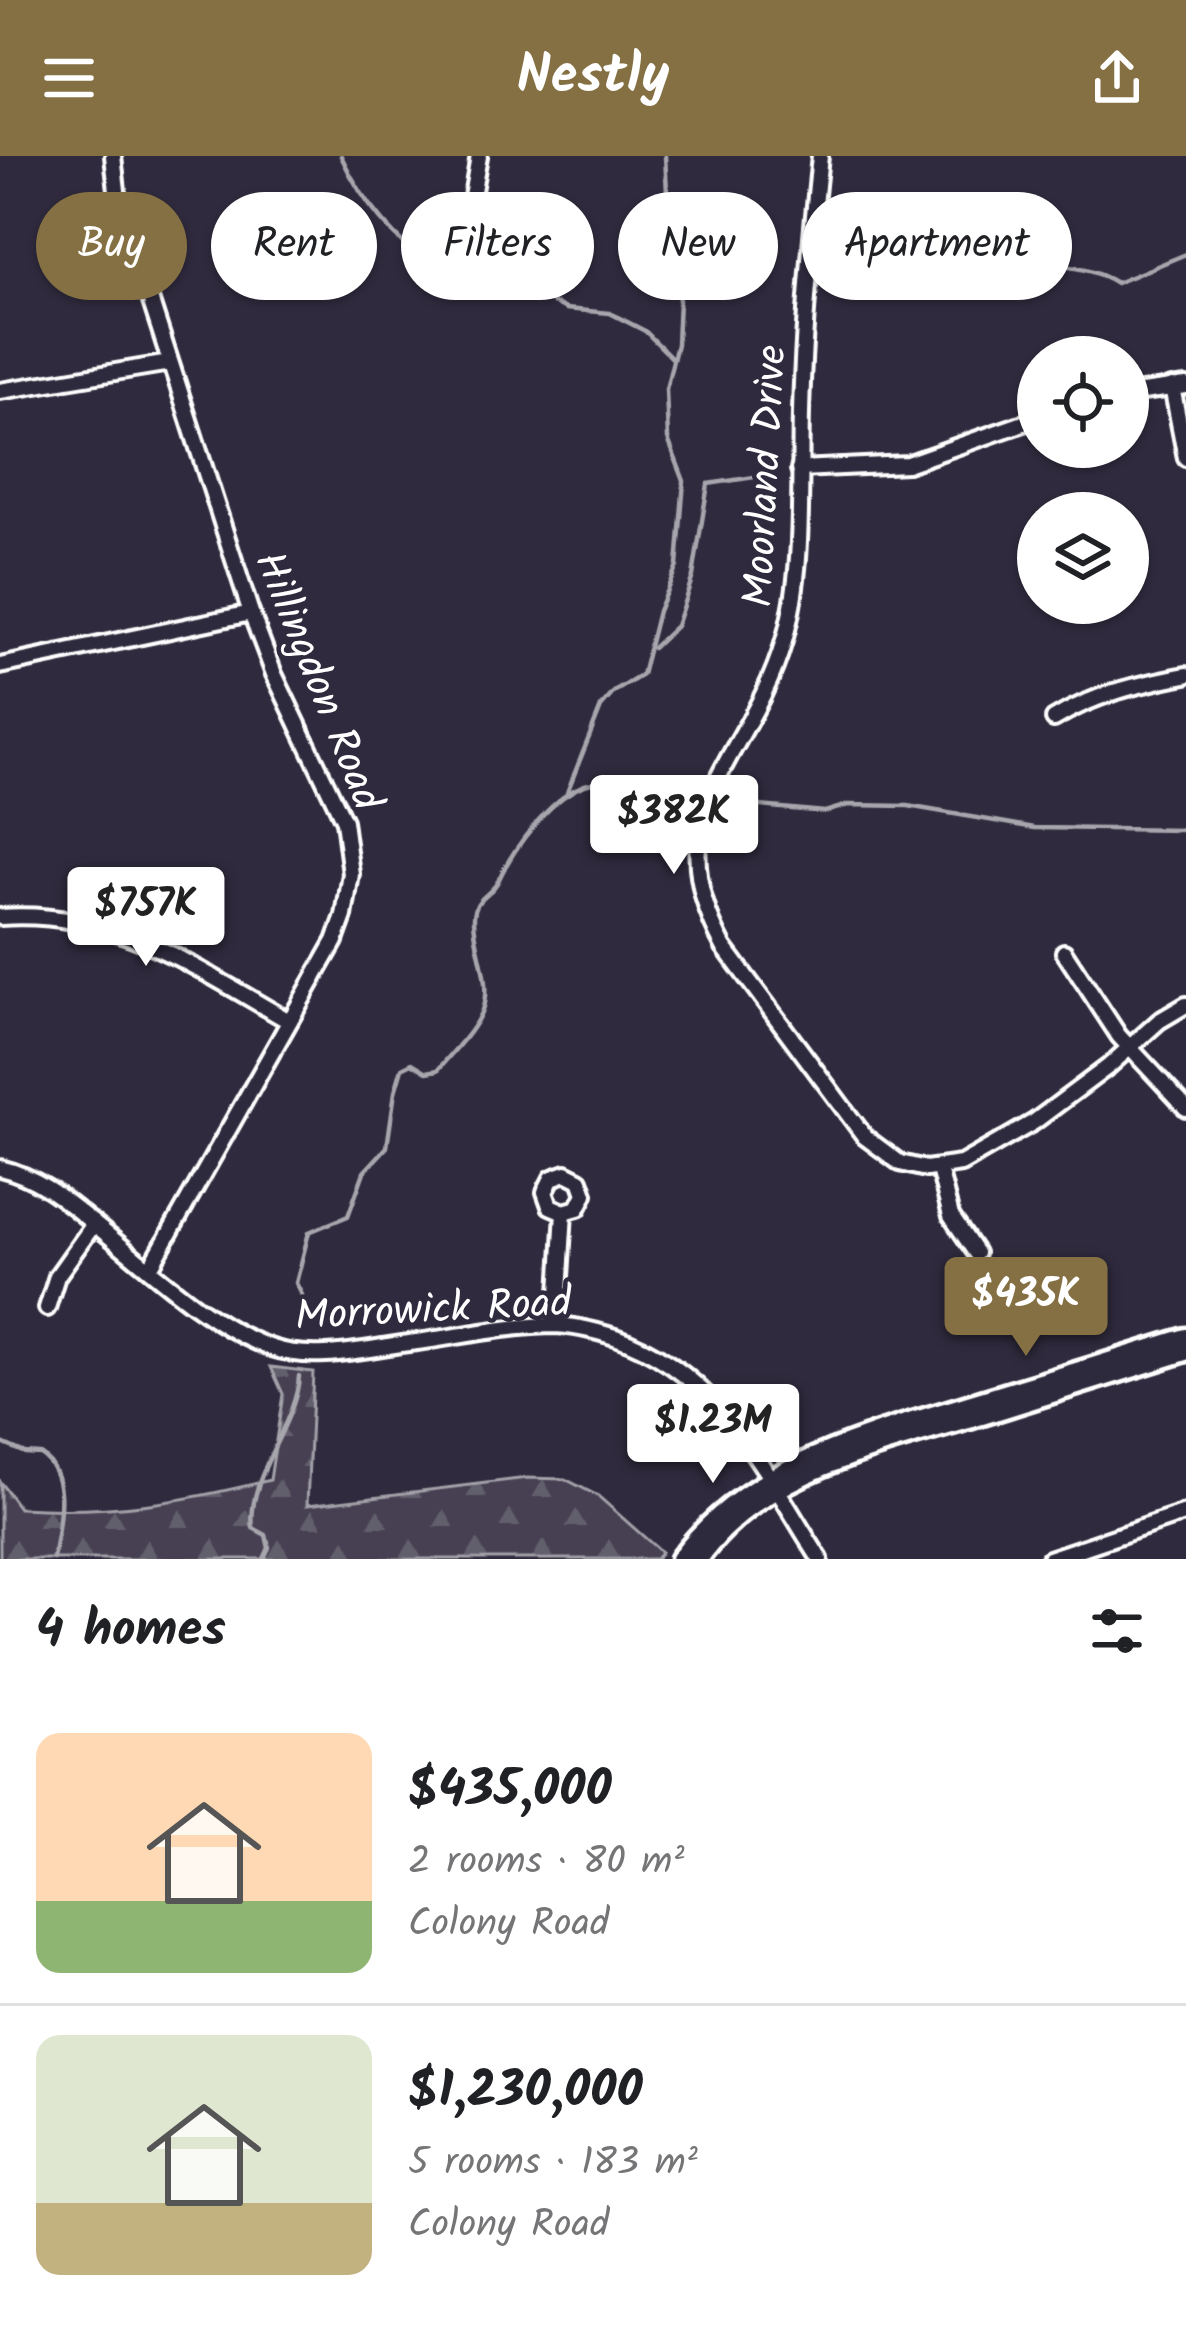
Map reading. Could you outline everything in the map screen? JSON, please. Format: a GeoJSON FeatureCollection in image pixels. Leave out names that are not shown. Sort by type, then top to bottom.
{"type":"FeatureCollection","features":[{"type":"Feature","properties":{"kind":"main road"},"geometry":{"type":"LineString","coordinates":[[680,1559],[700,1549],[806,1460],[1186,1338]]}},
{"type":"Feature","properties":{"kind":"main road"},"geometry":{"type":"LineString","coordinates":[[772,1485],[867,1450],[1186,1352]]}},
{"type":"Feature","properties":{"kind":"street","name":"Hillingdon Road"},"geometry":{"type":"LineString","coordinates":[[113,156],[118,199],[251,613],[274,674],[338,805],[351,856],[340,929],[150,1268]]}},
{"type":"Feature","properties":{"kind":"street"},"geometry":{"type":"LineString","coordinates":[[473,192],[479,156]]}},
{"type":"Feature","properties":{"kind":"street","name":"Moorland Drive"},"geometry":{"type":"LineString","coordinates":[[820,156],[806,292],[796,573],[785,639],[758,706],[706,799],[698,843],[701,890],[724,947],[865,1137],[900,1162],[939,1168]]}},
{"type":"Feature","properties":{"kind":"street"},"geometry":{"type":"LineString","coordinates":[[0,391],[170,363]]}},
{"type":"Feature","properties":{"kind":"street"},"geometry":{"type":"LineString","coordinates":[[1149,391],[1179,387],[1186,458]]}},
{"type":"Feature","properties":{"kind":"street"},"geometry":{"type":"LineString","coordinates":[[799,469],[907,464],[1017,425]]}},
{"type":"Feature","properties":{"kind":"street"},"geometry":{"type":"LineString","coordinates":[[0,666],[251,613]]}},
{"type":"Feature","properties":{"kind":"street"},"geometry":{"type":"LineString","coordinates":[[1054,719],[1085,702],[1186,675]]}},
{"type":"Feature","properties":{"kind":"street"},"geometry":{"type":"LineString","coordinates":[[0,917],[55,916],[129,934],[289,1021]]}},
{"type":"Feature","properties":{"kind":"street"},"geometry":{"type":"LineString","coordinates":[[1064,952],[1084,988],[1129,1048],[1186,1108]]}},
{"type":"Feature","properties":{"kind":"street"},"geometry":{"type":"LineString","coordinates":[[976,1252],[951,1216],[939,1168],[972,1159],[1034,1122],[1167,1015],[1186,1005]]}},
{"type":"Feature","properties":{"kind":"street","name":"Morrowick Road"},"geometry":{"type":"LineString","coordinates":[[0,1168],[40,1183],[192,1301],[251,1339],[304,1354],[557,1325],[622,1340],[693,1379],[738,1429],[820,1559]]}},
{"type":"Feature","properties":{"kind":"street"},"geometry":{"type":"LineString","coordinates":[[557,1325],[564,1212]]}},
{"type":"Feature","properties":{"kind":"street"},"geometry":{"type":"LineString","coordinates":[[47,1308],[57,1276],[94,1224]]}},
{"type":"Feature","properties":{"kind":"street"},"geometry":{"type":"LineString","coordinates":[[1049,1559],[1186,1514]]}},
{"type":"Feature","properties":{"kind":"green space"},"geometry":{"type":"Polygon","coordinates":[[[271,1367],[313,1372],[307,1505],[527,1478],[565,1479],[598,1496],[661,1552],[656,1559],[0,1559],[0,1482],[19,1508],[85,1509],[176,1500],[270,1480],[283,1394],[271,1367]]]}},
{"type":"Feature","properties":{"kind":"waterway"},"geometry":{"type":"LineString","coordinates":[[341,156],[362,194],[401,240]]}},
{"type":"Feature","properties":{"kind":"waterway"},"geometry":{"type":"LineString","coordinates":[[566,795],[601,707],[614,692],[642,675],[658,611],[677,566],[684,481],[668,439],[666,389],[677,344],[679,300],[670,245],[665,156]]}},
{"type":"Feature","properties":{"kind":"waterway"},"geometry":{"type":"LineString","coordinates":[[1072,268],[1116,283],[1186,254]]}},
{"type":"Feature","properties":{"kind":"waterway"},"geometry":{"type":"LineString","coordinates":[[549,300],[566,309],[610,313],[645,331],[673,359]]}},
{"type":"Feature","properties":{"kind":"waterway"},"geometry":{"type":"LineString","coordinates":[[653,648],[676,626],[693,576],[708,484],[761,476]]}},
{"type":"Feature","properties":{"kind":"waterway"},"geometry":{"type":"LineString","coordinates":[[299,1327],[302,1295],[296,1283],[309,1232],[348,1216],[364,1172],[387,1147],[402,1068],[412,1063],[427,1072],[438,1070],[482,1010],[485,987],[475,910],[514,852],[550,809],[592,783],[687,797]]}},
{"type":"Feature","properties":{"kind":"waterway"},"geometry":{"type":"LineString","coordinates":[[727,803],[825,812],[848,805],[908,806],[1035,828],[1186,830]]}},
{"type":"Feature","properties":{"kind":"waterway"},"geometry":{"type":"LineString","coordinates":[[264,1559],[269,1548],[266,1535],[253,1528],[253,1509],[299,1376]]}},
{"type":"Feature","properties":{"kind":"waterway"},"geometry":{"type":"LineString","coordinates":[[0,1442],[40,1454],[56,1475],[60,1517],[53,1559]]}}]}
